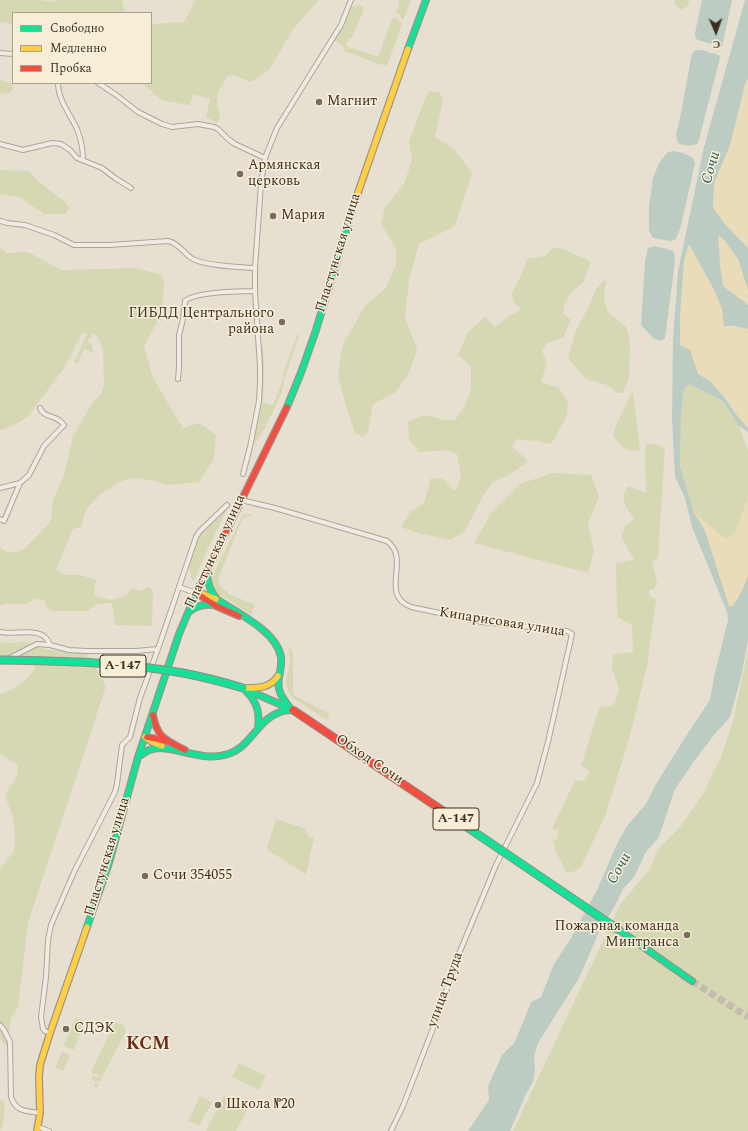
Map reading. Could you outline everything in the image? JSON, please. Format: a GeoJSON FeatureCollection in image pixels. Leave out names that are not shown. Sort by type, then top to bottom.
{"type":"FeatureCollection","features":[{"type":"Feature","properties":{"kind":"main road","name":"Пластунская улица"},"geometry":{"type":"LineString","coordinates":[[38,1129],[40,1113],[40,1065],[109,863],[138,757],[179,634],[196,593],[283,415],[302,370],[316,330],[352,208],[426,0]]}},
{"type":"Feature","properties":{"kind":"main road","name":"А-147"},"geometry":{"type":"LineString","coordinates":[[207,570],[208,585],[216,603]]}},
{"type":"Feature","properties":{"kind":"main road","name":"А-147"},"geometry":{"type":"LineString","coordinates":[[196,593],[203,594],[216,603],[254,623],[270,636],[279,648],[282,661],[278,681],[279,690],[284,700],[292,710]]}},
{"type":"Feature","properties":{"kind":"main road"},"geometry":{"type":"LineString","coordinates":[[187,614],[194,608],[216,603]]}},
{"type":"Feature","properties":{"kind":"main road","name":"Обход Сочи"},"geometry":{"type":"LineString","coordinates":[[0,661],[85,663],[170,670],[220,680],[276,702],[334,736],[692,981]]}},
{"type":"Feature","properties":{"kind":"main road","name":"А-147"},"geometry":{"type":"LineString","coordinates":[[243,688],[264,688],[270,686],[279,675]]}},
{"type":"Feature","properties":{"kind":"main road"},"geometry":{"type":"LineString","coordinates":[[243,688],[253,697],[258,708],[258,729]]}},
{"type":"Feature","properties":{"kind":"main road"},"geometry":{"type":"LineString","coordinates":[[145,737],[193,754],[209,757],[221,756],[230,754],[246,744],[268,717],[282,711],[292,710]]}},
{"type":"Feature","properties":{"kind":"main road"},"geometry":{"type":"LineString","coordinates":[[153,713],[156,729],[165,744]]}},
{"type":"Feature","properties":{"kind":"main road"},"geometry":{"type":"LineString","coordinates":[[138,757],[150,749],[165,744]]}},
{"type":"Feature","properties":{"kind":"street","name":"Пластунская улица"},"geometry":{"type":"LineString","coordinates":[[243,474],[259,400],[259,345],[255,268],[261,184],[265,158],[277,128],[341,25],[351,0]]}},
{"type":"Feature","properties":{"kind":"street"},"geometry":{"type":"LineString","coordinates":[[0,53],[12,54]]}},
{"type":"Feature","properties":{"kind":"street"},"geometry":{"type":"LineString","coordinates":[[58,84],[61,100],[80,138],[84,160]]}},
{"type":"Feature","properties":{"kind":"street"},"geometry":{"type":"LineString","coordinates":[[100,84],[138,112],[162,124],[172,127],[198,124],[214,127],[235,144],[265,158]]}},
{"type":"Feature","properties":{"kind":"street"},"geometry":{"type":"LineString","coordinates":[[0,144],[28,150],[43,144],[58,142],[66,146],[77,158],[102,168],[114,178],[131,188]]}},
{"type":"Feature","properties":{"kind":"street"},"geometry":{"type":"LineString","coordinates":[[1,221],[25,225],[54,235],[74,245],[109,245],[168,241],[175,243],[187,256],[200,262],[255,268]]}},
{"type":"Feature","properties":{"kind":"street"},"geometry":{"type":"LineString","coordinates":[[178,379],[179,335],[185,301],[191,297],[209,294],[255,291]]}},
{"type":"Feature","properties":{"kind":"street"},"geometry":{"type":"LineString","coordinates":[[0,519],[4,520],[20,483],[29,475],[44,446],[64,425],[59,419],[41,412],[40,408]]}},
{"type":"Feature","properties":{"kind":"street"},"geometry":{"type":"LineString","coordinates":[[0,488],[20,483]]}},
{"type":"Feature","properties":{"kind":"street","name":"Кипарисовая улица"},"geometry":{"type":"LineString","coordinates":[[241,500],[274,508],[387,541],[394,548],[397,560],[396,592],[401,602],[411,607],[482,622],[567,631],[572,634],[548,742],[537,783],[504,849]]}},
{"type":"Feature","properties":{"kind":"street"},"geometry":{"type":"LineString","coordinates":[[50,1033],[43,1029],[41,1017],[46,977],[48,940],[51,925],[75,870],[115,792],[122,745],[130,737],[140,698],[196,537],[200,531],[227,505]]}},
{"type":"Feature","properties":{"kind":"street"},"geometry":{"type":"LineString","coordinates":[[179,587],[196,593]]}},
{"type":"Feature","properties":{"kind":"street"},"geometry":{"type":"LineString","coordinates":[[0,632],[39,634],[46,638],[50,645]]}},
{"type":"Feature","properties":{"kind":"street"},"geometry":{"type":"LineString","coordinates":[[0,661],[37,644],[86,652],[158,649]]}},
{"type":"Feature","properties":{"kind":"street","name":"улица Труда"},"geometry":{"type":"LineString","coordinates":[[391,1131],[403,1106],[437,1018],[458,956],[504,849]]}},
{"type":"Feature","properties":{"kind":"street"},"geometry":{"type":"LineString","coordinates":[[0,1025],[10,1042],[11,1097],[13,1102],[23,1111],[40,1113]]}},
{"type":"Feature","properties":{"kind":"street"},"geometry":{"type":"LineString","coordinates":[[38,1129],[49,1131]]}},
{"type":"Feature","properties":{"kind":"green space"},"geometry":{"type":"Polygon","coordinates":[[[0,0],[40,0],[55,2],[57,0],[122,0],[125,12],[12,12],[12,24],[0,22],[0,0]]]}},
{"type":"Feature","properties":{"kind":"green space"},"geometry":{"type":"Polygon","coordinates":[[[196,0],[319,0],[294,28],[269,70],[251,82],[234,75],[227,77],[217,96],[220,118],[217,123],[206,117],[210,99],[193,94],[190,105],[161,100],[143,84],[152,84],[152,24],[184,22],[196,0]]]}},
{"type":"Feature","properties":{"kind":"green space"},"geometry":{"type":"Polygon","coordinates":[[[399,0],[411,0],[403,21],[396,11],[400,5],[398,4],[399,0]]]}},
{"type":"Feature","properties":{"kind":"green space"},"geometry":{"type":"Polygon","coordinates":[[[675,0],[689,0],[688,6],[681,10],[675,5],[675,0]]]}},
{"type":"Feature","properties":{"kind":"green space"},"geometry":{"type":"Polygon","coordinates":[[[360,5],[363,7],[363,12],[351,39],[348,39],[346,46],[378,57],[392,19],[395,17],[402,24],[387,66],[344,51],[345,48],[334,40],[343,24],[349,8],[360,5]]]}},
{"type":"Feature","properties":{"kind":"green space"},"geometry":{"type":"Polygon","coordinates":[[[0,80],[11,83],[13,88],[10,93],[0,94],[0,80]]]}},
{"type":"Feature","properties":{"kind":"green space"},"geometry":{"type":"Polygon","coordinates":[[[429,91],[439,92],[443,99],[435,137],[455,150],[472,173],[455,226],[419,244],[409,280],[405,317],[417,350],[408,375],[395,393],[373,404],[368,432],[363,437],[355,433],[338,376],[342,347],[365,306],[385,289],[396,265],[396,248],[381,224],[385,207],[404,184],[412,160],[409,142],[429,91]]]}},
{"type":"Feature","properties":{"kind":"green space"},"geometry":{"type":"Polygon","coordinates":[[[0,170],[29,171],[38,181],[65,202],[69,208],[66,214],[44,214],[19,197],[0,194],[0,170]]]}},
{"type":"Feature","properties":{"kind":"green space"},"geometry":{"type":"Polygon","coordinates":[[[358,209],[352,224],[317,340],[302,382],[285,419],[282,431],[285,418],[301,381],[316,340],[351,224],[358,209]]]}},
{"type":"Feature","properties":{"kind":"green space"},"geometry":{"type":"Polygon","coordinates":[[[554,247],[566,250],[591,262],[583,283],[572,291],[565,302],[563,314],[571,320],[563,338],[547,343],[542,351],[547,362],[541,382],[559,388],[568,402],[567,416],[551,444],[517,439],[512,447],[528,462],[509,475],[493,482],[484,494],[465,531],[451,540],[421,534],[401,527],[410,512],[424,503],[431,478],[443,479],[455,491],[461,477],[457,454],[448,450],[419,452],[409,439],[408,422],[424,415],[445,420],[455,420],[466,404],[471,389],[471,366],[458,355],[468,332],[485,317],[495,327],[508,317],[521,310],[515,304],[511,294],[520,278],[527,259],[545,256],[554,247]]]}},
{"type":"Feature","properties":{"kind":"green space"},"geometry":{"type":"Polygon","coordinates":[[[0,248],[7,253],[28,252],[61,270],[135,268],[162,275],[164,281],[162,313],[144,346],[153,378],[183,428],[199,423],[216,435],[214,459],[199,482],[167,485],[136,478],[124,480],[100,494],[86,510],[81,527],[73,529],[56,570],[66,575],[80,575],[96,580],[94,596],[112,600],[125,596],[133,588],[141,591],[147,587],[152,589],[152,626],[115,625],[112,603],[96,604],[88,611],[52,611],[47,608],[45,601],[38,599],[26,604],[5,604],[0,606],[0,547],[7,552],[17,552],[24,549],[51,521],[53,500],[64,476],[73,436],[93,402],[101,394],[104,385],[103,351],[99,339],[94,334],[91,334],[93,339],[90,337],[88,342],[91,344],[94,353],[84,349],[78,364],[73,362],[87,333],[82,333],[64,368],[29,415],[8,428],[0,430],[0,248]]]}},
{"type":"Feature","properties":{"kind":"green space"},"geometry":{"type":"Polygon","coordinates":[[[606,279],[604,299],[608,312],[626,327],[628,333],[630,348],[629,377],[623,393],[618,393],[607,385],[586,379],[568,358],[576,330],[597,287],[606,279]]]}},
{"type":"Feature","properties":{"kind":"green space"},"geometry":{"type":"Polygon","coordinates":[[[298,333],[299,336],[281,394],[265,428],[252,448],[262,384],[261,347],[263,347],[264,365],[263,403],[273,405],[284,377],[282,376],[298,333]]]}},
{"type":"Feature","properties":{"kind":"green space"},"geometry":{"type":"Polygon","coordinates":[[[689,384],[724,401],[739,426],[748,451],[748,497],[736,531],[727,539],[694,512],[680,466],[681,415],[684,389],[689,384]]]}},
{"type":"Feature","properties":{"kind":"green space"},"geometry":{"type":"Polygon","coordinates":[[[632,392],[640,450],[632,451],[621,445],[613,435],[616,425],[632,392]]]}},
{"type":"Feature","properties":{"kind":"green space"},"geometry":{"type":"Polygon","coordinates":[[[646,444],[665,447],[658,558],[652,561],[657,583],[654,589],[649,590],[649,595],[656,600],[647,666],[630,736],[605,816],[581,867],[568,873],[556,852],[553,840],[557,839],[559,831],[552,829],[575,780],[585,781],[590,771],[581,766],[600,706],[609,707],[615,703],[619,689],[612,669],[613,654],[633,652],[632,625],[617,617],[616,563],[634,560],[621,537],[625,527],[634,519],[628,511],[624,495],[628,486],[646,493],[646,444]]]}},
{"type":"Feature","properties":{"kind":"green space"},"geometry":{"type":"Polygon","coordinates":[[[553,473],[591,475],[599,497],[588,523],[594,551],[588,573],[474,543],[492,512],[520,484],[553,473]]]}},
{"type":"Feature","properties":{"kind":"green space"},"geometry":{"type":"Polygon","coordinates":[[[227,509],[193,583],[188,565],[198,537],[227,509]]]}},
{"type":"Feature","properties":{"kind":"green space"},"geometry":{"type":"Polygon","coordinates":[[[252,514],[244,518],[241,522],[218,579],[221,586],[228,591],[227,593],[255,605],[251,615],[215,592],[211,585],[212,576],[243,515],[252,514]]]}},
{"type":"Feature","properties":{"kind":"green space"},"geometry":{"type":"Polygon","coordinates":[[[0,642],[25,642],[44,649],[68,652],[86,651],[106,686],[28,923],[18,1007],[11,1018],[7,1046],[0,1038],[0,869],[14,851],[15,837],[13,817],[5,796],[17,776],[18,765],[0,754],[0,694],[9,691],[24,682],[35,669],[33,664],[0,665],[0,642]]]}},
{"type":"Feature","properties":{"kind":"green space"},"geometry":{"type":"Polygon","coordinates":[[[288,646],[293,652],[293,695],[330,714],[327,720],[293,698],[288,691],[286,680],[290,661],[288,646]]]}},
{"type":"Feature","properties":{"kind":"green space"},"geometry":{"type":"Polygon","coordinates":[[[748,650],[748,1131],[513,1131],[620,905],[649,870],[660,847],[680,827],[703,794],[721,757],[733,722],[748,650]]]}},
{"type":"Feature","properties":{"kind":"green space"},"geometry":{"type":"Polygon","coordinates":[[[276,819],[306,829],[309,837],[314,838],[306,875],[269,851],[267,848],[276,819]]]}},
{"type":"Feature","properties":{"kind":"green space"},"geometry":{"type":"Polygon","coordinates":[[[75,1018],[85,1021],[74,1050],[64,1046],[75,1018]]]}},
{"type":"Feature","properties":{"kind":"green space"},"geometry":{"type":"Polygon","coordinates":[[[115,1022],[124,1025],[126,1031],[96,1089],[94,1086],[96,1083],[98,1084],[99,1080],[97,1082],[91,1079],[93,1075],[99,1078],[100,1077],[91,1072],[115,1022]]]}},
{"type":"Feature","properties":{"kind":"green space"},"geometry":{"type":"Polygon","coordinates":[[[62,1052],[70,1055],[63,1071],[55,1068],[62,1052]]]}},
{"type":"Feature","properties":{"kind":"green space"},"geometry":{"type":"Polygon","coordinates":[[[239,1063],[266,1076],[259,1090],[232,1077],[239,1063]]]}},
{"type":"Feature","properties":{"kind":"green space"},"geometry":{"type":"Polygon","coordinates":[[[200,1096],[212,1102],[199,1126],[188,1121],[200,1096]]]}},
{"type":"Feature","properties":{"kind":"green space"},"geometry":{"type":"Polygon","coordinates":[[[224,1096],[248,1108],[236,1131],[206,1131],[224,1096]]]}},
{"type":"Feature","properties":{"kind":"green space"},"geometry":{"type":"Polygon","coordinates":[[[0,1100],[5,1101],[3,1125],[0,1131],[0,1100]]]}},
{"type":"Feature","properties":{"kind":"sand"},"geometry":{"type":"Polygon","coordinates":[[[748,79],[748,248],[724,223],[713,207],[714,183],[730,145],[745,84],[748,79]]]}},
{"type":"Feature","properties":{"kind":"sand"},"geometry":{"type":"Polygon","coordinates":[[[718,234],[738,259],[748,290],[748,305],[723,286],[718,234]]]}},
{"type":"Feature","properties":{"kind":"sand"},"geometry":{"type":"Polygon","coordinates":[[[689,244],[715,292],[722,309],[724,326],[735,326],[748,329],[748,428],[710,381],[698,374],[694,364],[680,345],[680,316],[684,261],[689,244]]]}},
{"type":"Feature","properties":{"kind":"sand"},"geometry":{"type":"Polygon","coordinates":[[[748,497],[748,575],[743,589],[733,606],[729,606],[694,512],[727,539],[736,531],[748,497]]]}},
{"type":"Feature","properties":{"kind":"water"},"geometry":{"type":"Polygon","coordinates":[[[702,0],[732,0],[722,47],[696,39],[695,33],[702,0]]]}},
{"type":"Feature","properties":{"kind":"water","name":"Сочи"},"geometry":{"type":"Polygon","coordinates":[[[745,0],[748,0],[748,79],[745,84],[730,145],[714,183],[713,207],[724,223],[748,248],[748,290],[738,259],[725,241],[718,235],[723,286],[748,305],[748,329],[735,326],[724,326],[722,309],[715,292],[689,244],[684,261],[680,316],[680,345],[690,350],[698,374],[710,381],[748,428],[748,432],[739,426],[723,401],[689,384],[684,389],[681,415],[680,466],[694,512],[705,531],[729,606],[733,606],[743,589],[748,575],[748,641],[741,677],[730,717],[714,735],[675,789],[659,837],[646,852],[634,877],[623,889],[615,906],[600,930],[579,978],[538,1043],[534,1056],[535,1069],[533,1082],[526,1094],[510,1131],[468,1131],[489,1100],[488,1086],[502,1055],[515,1042],[531,1002],[541,997],[554,964],[571,938],[597,890],[616,846],[627,826],[646,804],[656,784],[710,700],[728,620],[727,612],[692,527],[685,498],[675,477],[672,418],[673,340],[678,271],[704,147],[745,0]]]}},
{"type":"Feature","properties":{"kind":"water"},"geometry":{"type":"Polygon","coordinates":[[[696,50],[702,50],[719,55],[720,58],[698,143],[691,146],[678,143],[676,135],[692,53],[696,50]]]}},
{"type":"Feature","properties":{"kind":"water"},"geometry":{"type":"Polygon","coordinates":[[[674,151],[686,154],[693,158],[695,163],[681,226],[676,239],[670,241],[653,238],[649,231],[649,206],[653,178],[659,163],[668,152],[674,151]]]}},
{"type":"Feature","properties":{"kind":"water"},"geometry":{"type":"Polygon","coordinates":[[[654,246],[674,252],[675,261],[665,338],[661,341],[654,339],[641,325],[645,261],[648,248],[654,246]]]}},
{"type":"Feature","properties":{"kind":"tunnel"},"geometry":{"type":"LineString","coordinates":[[692,981],[748,1017]]}},
{"type":"Feature","properties":{"kind":"traffic: fast"},"geometry":{"type":"LineString","coordinates":[[408,49],[426,0]]}},
{"type":"Feature","properties":{"kind":"traffic: fast"},"geometry":{"type":"LineString","coordinates":[[287,407],[316,330],[354,204]]}},
{"type":"Feature","properties":{"kind":"traffic: fast"},"geometry":{"type":"LineString","coordinates":[[207,572],[210,587],[218,600],[246,617],[265,631],[278,648],[281,657],[281,668],[278,683],[281,695],[291,709]]}},
{"type":"Feature","properties":{"kind":"traffic: fast"},"geometry":{"type":"LineString","coordinates":[[87,927],[109,863],[138,757],[179,634],[198,589]]}},
{"type":"Feature","properties":{"kind":"traffic: fast"},"geometry":{"type":"LineString","coordinates":[[188,613],[199,606],[213,605]]}},
{"type":"Feature","properties":{"kind":"traffic: fast"},"geometry":{"type":"LineString","coordinates":[[0,660],[138,666],[191,675],[243,688]]}},
{"type":"Feature","properties":{"kind":"traffic: fast"},"geometry":{"type":"LineString","coordinates":[[243,688],[293,710]]}},
{"type":"Feature","properties":{"kind":"traffic: fast"},"geometry":{"type":"LineString","coordinates":[[246,691],[253,699],[257,708],[259,717],[258,728]]}},
{"type":"Feature","properties":{"kind":"traffic: fast"},"geometry":{"type":"LineString","coordinates":[[138,757],[149,750],[157,748],[201,756],[219,756],[228,754],[243,746],[265,721],[272,716],[283,711],[292,710]]}},
{"type":"Feature","properties":{"kind":"traffic: fast"},"geometry":{"type":"LineString","coordinates":[[461,823],[619,930]]}},
{"type":"Feature","properties":{"kind":"traffic: fast"},"geometry":{"type":"LineString","coordinates":[[619,930],[692,981]]}},
{"type":"Feature","properties":{"kind":"traffic: slow"},"geometry":{"type":"LineString","coordinates":[[354,204],[408,49]]}},
{"type":"Feature","properties":{"kind":"traffic: slow"},"geometry":{"type":"LineString","coordinates":[[197,593],[216,599]]}},
{"type":"Feature","properties":{"kind":"traffic: slow"},"geometry":{"type":"LineString","coordinates":[[246,688],[268,685],[278,676]]}},
{"type":"Feature","properties":{"kind":"traffic: slow"},"geometry":{"type":"LineString","coordinates":[[145,737],[162,746]]}},
{"type":"Feature","properties":{"kind":"traffic: slow"},"geometry":{"type":"LineString","coordinates":[[37,1131],[40,1113],[40,1065],[87,927]]}},
{"type":"Feature","properties":{"kind":"traffic: jam"},"geometry":{"type":"LineString","coordinates":[[198,589],[287,407]]}},
{"type":"Feature","properties":{"kind":"traffic: jam"},"geometry":{"type":"LineString","coordinates":[[196,593],[216,606],[239,616]]}},
{"type":"Feature","properties":{"kind":"traffic: jam"},"geometry":{"type":"LineString","coordinates":[[293,710],[461,823]]}},
{"type":"Feature","properties":{"kind":"traffic: jam"},"geometry":{"type":"LineString","coordinates":[[153,715],[160,734],[168,741],[185,750]]}},
{"type":"Feature","properties":{"kind":"traffic: jam"},"geometry":{"type":"LineString","coordinates":[[147,737],[166,741]]}},
{"type":"Feature","properties":{"kind":"place","name":"Магнит"},"geometry":{"type":"Point","coordinates":[319,102]}},
{"type":"Feature","properties":{"kind":"place","name":"Армянская церковь"},"geometry":{"type":"Point","coordinates":[240,174]}},
{"type":"Feature","properties":{"kind":"place","name":"Мария"},"geometry":{"type":"Point","coordinates":[273,216]}},
{"type":"Feature","properties":{"kind":"place","name":"ГИБДД Центрального района"},"geometry":{"type":"Point","coordinates":[282,322]}},
{"type":"Feature","properties":{"kind":"place","name":"Сочи 354055"},"geometry":{"type":"Point","coordinates":[145,876]}},
{"type":"Feature","properties":{"kind":"place","name":"Пожарная команда Минтранса"},"geometry":{"type":"Point","coordinates":[687,935]}},
{"type":"Feature","properties":{"kind":"place","name":"СДЭК"},"geometry":{"type":"Point","coordinates":[66,1029]}},
{"type":"Feature","properties":{"kind":"place","name":"Школа №20"},"geometry":{"type":"Point","coordinates":[218,1105]}},
{"type":"Feature","properties":{"kind":"district","name":"КСМ"},"geometry":{"type":"Point","coordinates":[148,1045]}}]}
